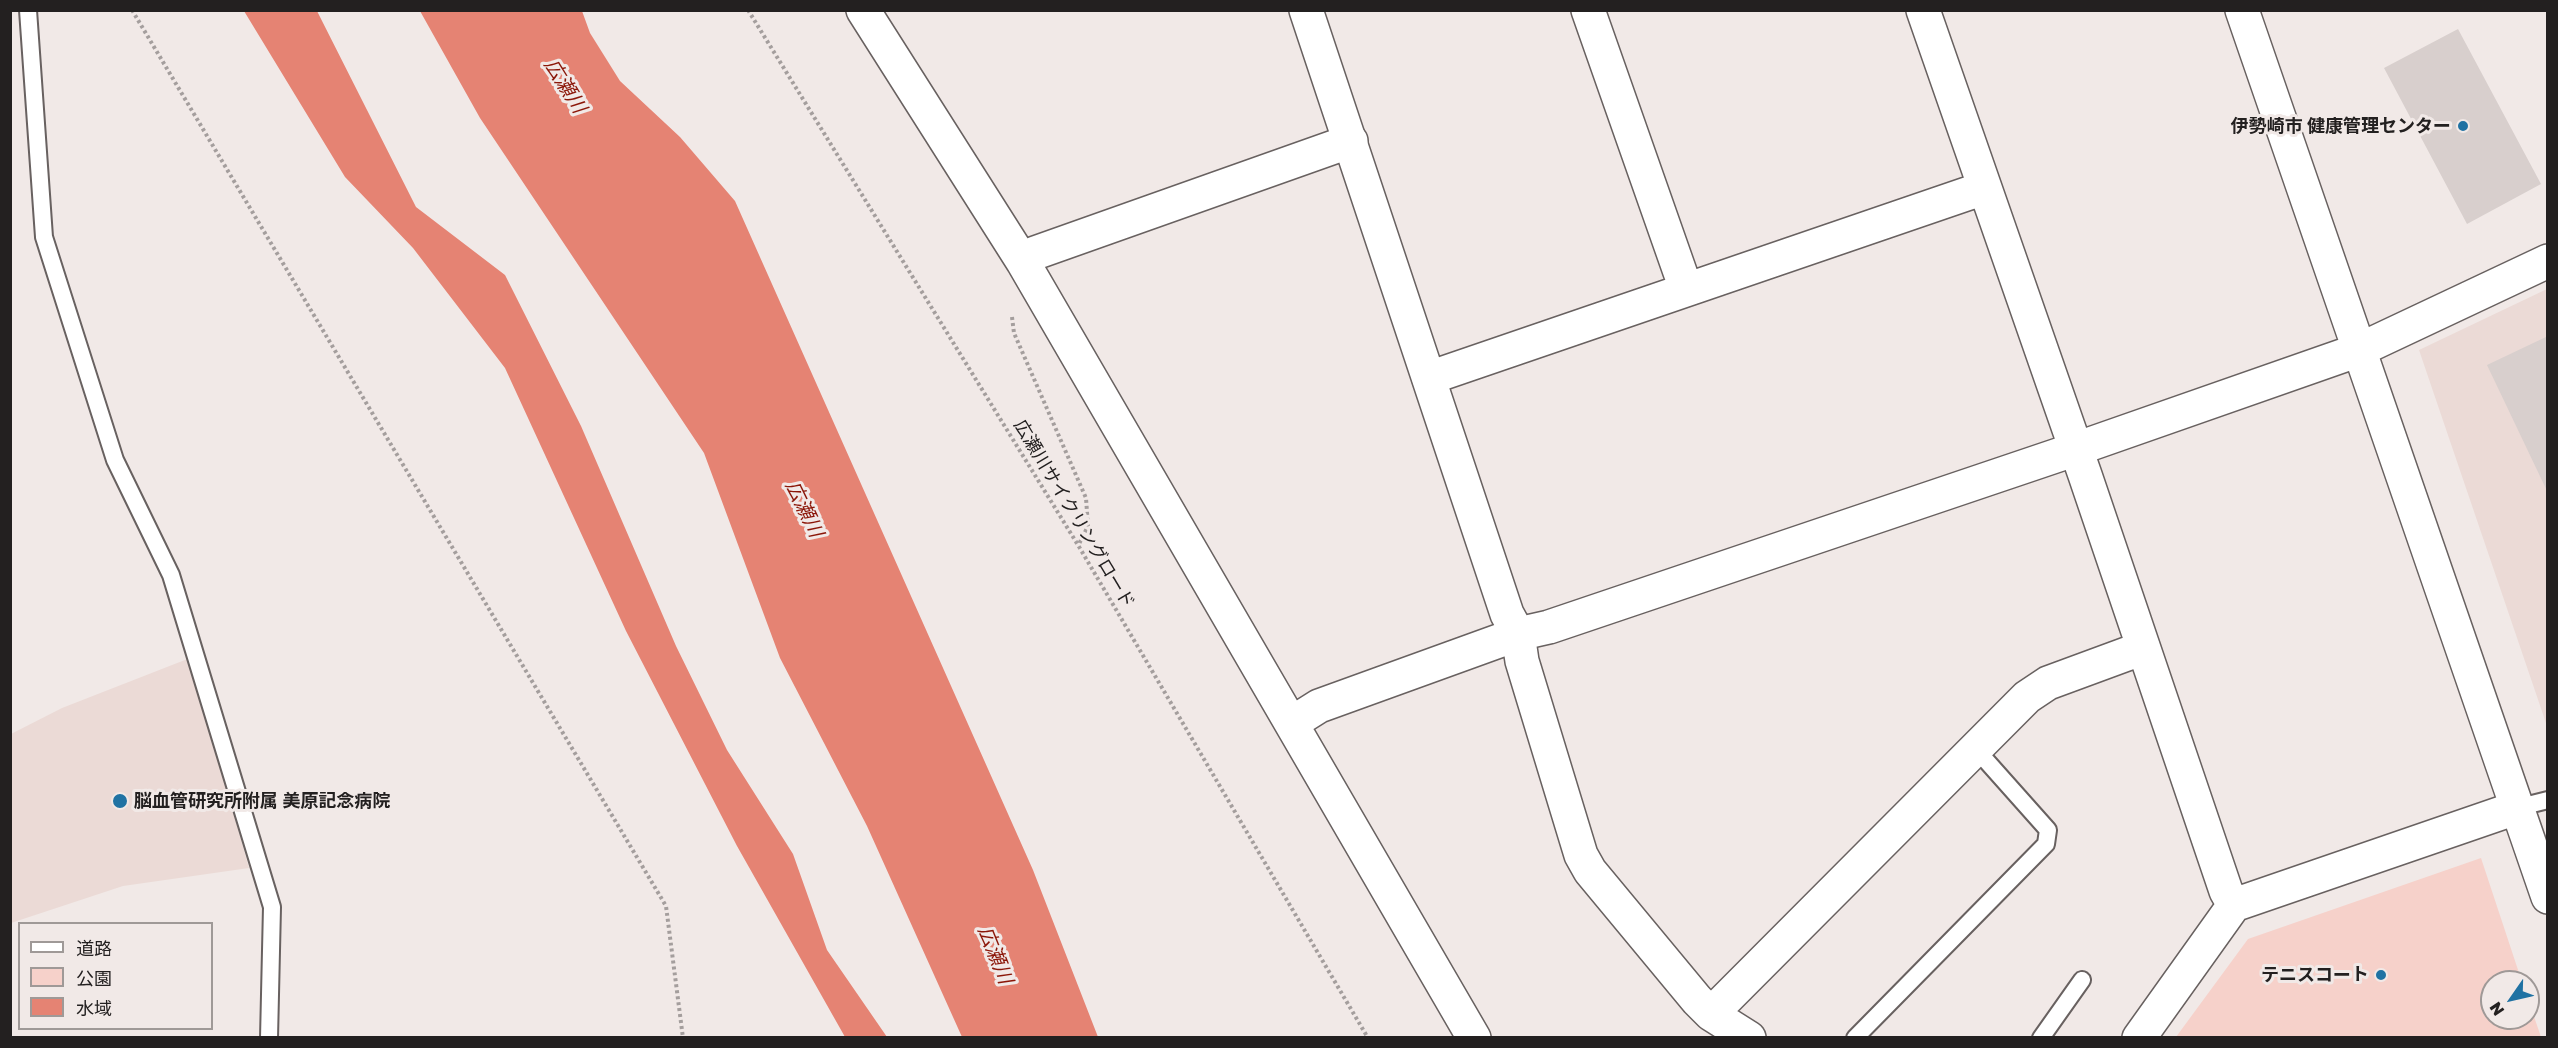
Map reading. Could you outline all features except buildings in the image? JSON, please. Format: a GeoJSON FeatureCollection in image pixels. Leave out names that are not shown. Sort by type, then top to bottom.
{"type":"FeatureCollection","features":[{"type":"Feature","properties":{"kind":"street"},"geometry":{"type":"LineString","coordinates":[[863,10],[1023,262],[1474,1038]]}},
{"type":"Feature","properties":{"kind":"street"},"geometry":{"type":"LineString","coordinates":[[1306,10],[1507,614],[1518,634],[1522,661],[1581,855],[1590,871],[1711,1014],[1749,1038]]}},
{"type":"Feature","properties":{"kind":"street"},"geometry":{"type":"LineString","coordinates":[[1588,10],[1686,289]]}},
{"type":"Feature","properties":{"kind":"street"},"geometry":{"type":"LineString","coordinates":[[1923,10],[2076,449],[2226,891],[2234,905]]}},
{"type":"Feature","properties":{"kind":"street"},"geometry":{"type":"LineString","coordinates":[[2242,10],[2359,350],[2532,804],[2547,897]]}},
{"type":"Feature","properties":{"kind":"street"},"geometry":{"type":"LineString","coordinates":[[1023,262],[1035,253],[1351,141]]}},
{"type":"Feature","properties":{"kind":"street"},"geometry":{"type":"LineString","coordinates":[[1429,378],[1984,188]]}},
{"type":"Feature","properties":{"kind":"street"},"geometry":{"type":"LineString","coordinates":[[1292,723],[1319,706],[1518,634],[1549,627],[2076,449],[2359,350],[2547,261]]}},
{"type":"Feature","properties":{"kind":"street"},"geometry":{"type":"LineString","coordinates":[[1711,1014],[2027,697],[2048,683],[2143,648]]}},
{"type":"Feature","properties":{"kind":"street"},"geometry":{"type":"LineString","coordinates":[[2139,1038],[2234,905],[2532,804]]}},
{"type":"Feature","properties":{"kind":"lane"},"geometry":{"type":"LineString","coordinates":[[28,10],[38,179],[44,237],[115,460],[171,575],[272,907],[269,1038]]}},
{"type":"Feature","properties":{"kind":"lane"},"geometry":{"type":"LineString","coordinates":[[1856,1038],[2046,844],[2048,830],[1975,748]]}},
{"type":"Feature","properties":{"kind":"lane"},"geometry":{"type":"LineString","coordinates":[[2041,1038],[2082,980]]}},
{"type":"Feature","properties":{"kind":"path"},"geometry":{"type":"LineString","coordinates":[[132,10],[666,906],[682,1038]]}},
{"type":"Feature","properties":{"kind":"path","name":"広瀬川サイクリングロード"},"geometry":{"type":"LineString","coordinates":[[748,10],[1078,545],[1368,1038]]}},
{"type":"Feature","properties":{"kind":"path"},"geometry":{"type":"LineString","coordinates":[[1023,262],[1014,281],[1010,302],[1014,333],[1086,498],[1088,526],[1078,545]]}},
{"type":"Feature","properties":{"kind":"shaded area"},"geometry":{"type":"Polygon","coordinates":[[[2547,289],[2547,726],[2419,350],[2547,289]]]}},
{"type":"Feature","properties":{"kind":"shaded area","name":"脳血管研究所附属 美原記念病院"},"geometry":{"type":"Polygon","coordinates":[[[190,658],[249,868],[123,886],[11,923],[11,734],[62,708],[190,658]]]}},
{"type":"Feature","properties":{"kind":"green space"},"geometry":{"type":"Polygon","coordinates":[[[2481,858],[2518,970],[2480,970],[2480,1030],[2539,1030],[2541,1037],[2176,1037],[2248,939],[2481,858]]]}},
{"type":"Feature","properties":{"kind":"water"},"geometry":{"type":"Polygon","coordinates":[[[244,11],[317,11],[416,207],[505,275],[581,426],[676,646],[727,750],[793,854],[827,950],[887,1037],[845,1037],[737,846],[626,631],[505,368],[413,248],[345,177],[244,11]]]}},
{"type":"Feature","properties":{"kind":"water","name":"広瀬川"},"geometry":{"type":"Polygon","coordinates":[[[420,11],[582,11],[590,33],[620,81],[680,137],[735,201],[1033,870],[1098,1037],[962,1037],[867,826],[780,658],[704,453],[480,118],[420,11]]]}},
{"type":"Feature","properties":{"kind":"place","name":"伊勢崎市 健康管理センター"},"geometry":{"type":"Point","coordinates":[2463,126]}},
{"type":"Feature","properties":{"kind":"place","name":"脳血管研究所附属 美原記念病院"},"geometry":{"type":"Point","coordinates":[120,801]}},
{"type":"Feature","properties":{"kind":"place","name":"テニスコート"},"geometry":{"type":"Point","coordinates":[2381,975]}}]}
